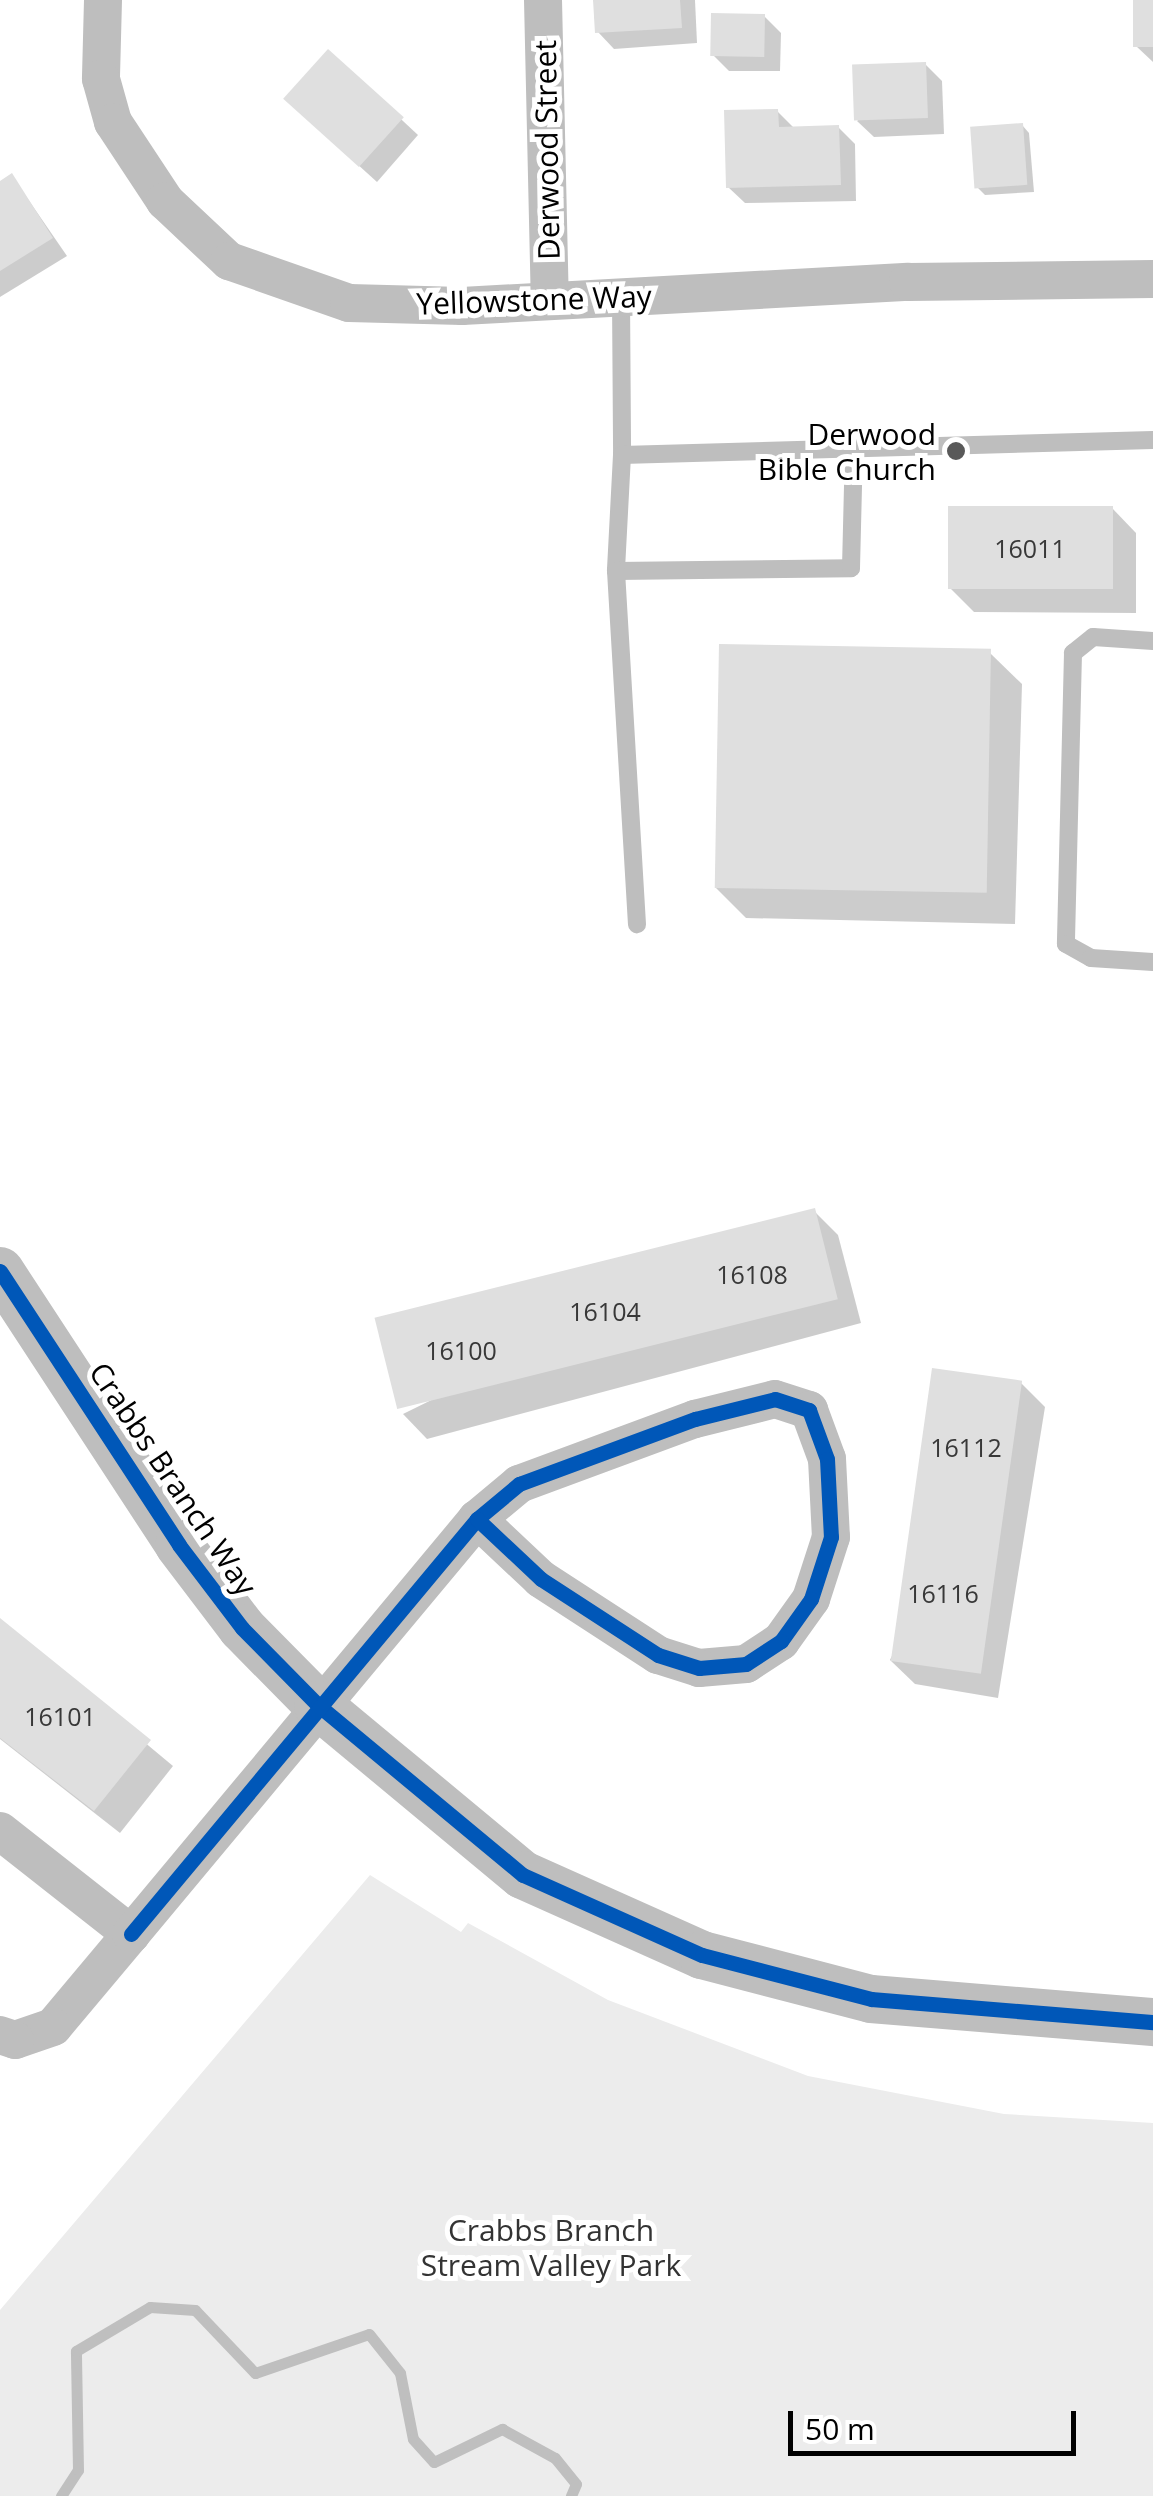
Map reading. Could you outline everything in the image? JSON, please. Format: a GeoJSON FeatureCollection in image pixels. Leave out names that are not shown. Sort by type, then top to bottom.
{"type":"FeatureCollection","features":[{"type":"Feature","properties":{"kind":"street","name":"Yellowstone Way"},"geometry":{"type":"LineString","coordinates":[[103,0],[101,79],[113,122],[165,201],[229,261],[349,303],[550,300],[908,282],[1153,279]]}},
{"type":"Feature","properties":{"kind":"street","name":"Derwood Street"},"geometry":{"type":"LineString","coordinates":[[544,0],[550,300]]}},
{"type":"Feature","properties":{"kind":"street","name":"Crabbs Branch Way"},"geometry":{"type":"LineString","coordinates":[[0,1270],[180,1546],[242,1628],[318,1705],[524,1874],[702,1954],[871,1999],[1153,2022]]}},
{"type":"Feature","properties":{"kind":"street"},"geometry":{"type":"LineString","coordinates":[[0,2035],[16,2040],[52,2027],[476,1519],[519,1484],[695,1420],[775,1398],[810,1410],[827,1459],[831,1537],[811,1599],[781,1641],[746,1664],[699,1668],[658,1655],[541,1579],[476,1519]]}},
{"type":"Feature","properties":{"kind":"street"},"geometry":{"type":"LineString","coordinates":[[0,1831],[131,1934]]}},
{"type":"Feature","properties":{"kind":"lane"},"geometry":{"type":"LineString","coordinates":[[621,297],[622,456],[616,571],[637,924]]}},
{"type":"Feature","properties":{"kind":"lane"},"geometry":{"type":"LineString","coordinates":[[622,456],[1153,440]]}},
{"type":"Feature","properties":{"kind":"lane"},"geometry":{"type":"LineString","coordinates":[[616,571],[852,568],[854,449]]}},
{"type":"Feature","properties":{"kind":"lane"},"geometry":{"type":"LineString","coordinates":[[1153,640],[1092,637],[1073,652],[1066,944],[1090,958],[1153,962]]}},
{"type":"Feature","properties":{"kind":"green space","name":"Crabbs Branch Stream Valley Park"},"geometry":{"type":"Polygon","coordinates":[[[370,1875],[461,1932],[468,1923],[608,2000],[808,2076],[1004,2114],[1153,2123],[1153,2496],[0,2496],[0,2310],[370,1875]]]}},
{"type":"Feature","properties":{"kind":"building"},"geometry":{"type":"Polygon","coordinates":[[[593,0],[680,0],[682,28],[595,33],[593,0]]]}},
{"type":"Feature","properties":{"kind":"building"},"geometry":{"type":"Polygon","coordinates":[[[1133,0],[1153,0],[1153,47],[1133,47],[1133,0]]]}},
{"type":"Feature","properties":{"kind":"building"},"geometry":{"type":"Polygon","coordinates":[[[711,13],[765,14],[764,57],[710,56],[711,13]]]}},
{"type":"Feature","properties":{"kind":"building"},"geometry":{"type":"Polygon","coordinates":[[[328,49],[404,117],[359,167],[283,99],[328,49]]]}},
{"type":"Feature","properties":{"kind":"building"},"geometry":{"type":"Polygon","coordinates":[[[926,62],[928,118],[854,121],[852,65],[926,62]]]}},
{"type":"Feature","properties":{"kind":"building"},"geometry":{"type":"Polygon","coordinates":[[[778,109],[779,127],[839,125],[841,185],[726,188],[724,110],[778,109]]]}},
{"type":"Feature","properties":{"kind":"building"},"geometry":{"type":"Polygon","coordinates":[[[1023,123],[1027,185],[974,189],[970,127],[1023,123]]]}},
{"type":"Feature","properties":{"kind":"building"},"geometry":{"type":"Polygon","coordinates":[[[12,173],[53,238],[0,271],[0,181],[12,173]]]}},
{"type":"Feature","properties":{"kind":"building"},"geometry":{"type":"Polygon","coordinates":[[[948,506],[1113,506],[1113,589],[948,589],[948,506]]]}},
{"type":"Feature","properties":{"kind":"building"},"geometry":{"type":"Polygon","coordinates":[[[719,644],[991,649],[987,893],[715,888],[719,644]]]}},
{"type":"Feature","properties":{"kind":"building"},"geometry":{"type":"Polygon","coordinates":[[[815,1208],[838,1299],[397,1409],[374,1318],[815,1208]]]}},
{"type":"Feature","properties":{"kind":"building"},"geometry":{"type":"Polygon","coordinates":[[[932,1368],[1022,1381],[981,1674],[891,1661],[932,1368]]]}},
{"type":"Feature","properties":{"kind":"building"},"geometry":{"type":"Polygon","coordinates":[[[0,1618],[151,1740],[94,1811],[0,1738],[0,1618]]]}},
{"type":"Feature","properties":{"kind":"waterway"},"geometry":{"type":"LineString","coordinates":[[61,2496],[78,2470],[76,2351],[150,2307],[195,2310],[255,2373],[369,2334],[400,2373],[413,2439],[434,2462],[502,2429],[555,2458],[576,2484],[571,2496]]}},
{"type":"Feature","properties":{"kind":"cycle path"},"geometry":{"type":"LineString","coordinates":[[0,1271],[179,1545],[242,1628],[318,1705],[523,1875],[702,1955],[871,1999],[1153,2022]]}},
{"type":"Feature","properties":{"kind":"cycle path"},"geometry":{"type":"LineString","coordinates":[[131,1934],[477,1519],[519,1484],[695,1419],[775,1399],[809,1410],[827,1459],[831,1537],[811,1599],[781,1641],[746,1664],[699,1668],[658,1655],[541,1579],[477,1519]]}},
{"type":"Feature","properties":{"kind":"place","name":"Derwood Bible Church"},"geometry":{"type":"Point","coordinates":[956,451]}}]}
